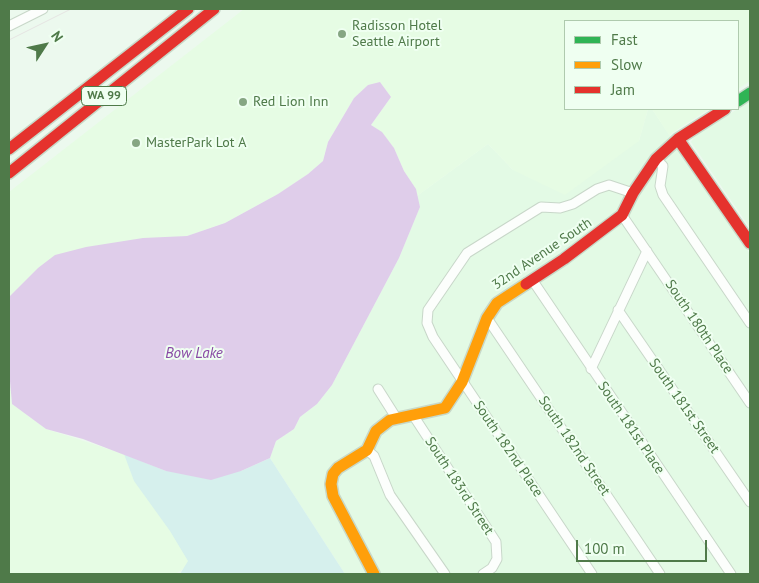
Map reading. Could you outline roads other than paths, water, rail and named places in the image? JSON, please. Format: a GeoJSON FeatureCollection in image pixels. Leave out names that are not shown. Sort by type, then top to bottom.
{"type":"FeatureCollection","features":[{"type":"Feature","properties":{"kind":"street"},"geometry":{"type":"LineString","coordinates":[[9,26],[43,9]]}},
{"type":"Feature","properties":{"kind":"street","name":"WA 99"},"geometry":{"type":"LineString","coordinates":[[9,149],[188,9]]}},
{"type":"Feature","properties":{"kind":"street","name":"WA 99"},"geometry":{"type":"LineString","coordinates":[[9,173],[214,9]]}},
{"type":"Feature","properties":{"kind":"street"},"geometry":{"type":"LineString","coordinates":[[739,100],[750,93]]}},
{"type":"Feature","properties":{"kind":"street","name":"32nd Avenue South"},"geometry":{"type":"LineString","coordinates":[[374,574],[333,496],[331,484],[333,474],[338,468],[367,450],[376,431],[390,420],[445,408],[462,382],[487,318],[497,303],[533,281],[595,237],[622,215],[633,193],[656,158],[678,139],[723,110]]}},
{"type":"Feature","properties":{"kind":"street"},"geometry":{"type":"LineString","coordinates":[[678,139],[750,243]]}},
{"type":"Feature","properties":{"kind":"street"},"geometry":{"type":"LineString","coordinates":[[656,158],[663,166],[660,186],[663,195],[750,322]]}},
{"type":"Feature","properties":{"kind":"street","name":"South 182nd Place"},"geometry":{"type":"LineString","coordinates":[[592,574],[433,337],[427,323],[428,310],[467,253],[541,207],[560,208],[573,204],[597,189],[608,185],[633,193]]}},
{"type":"Feature","properties":{"kind":"street","name":"South 180th Place"},"geometry":{"type":"LineString","coordinates":[[622,215],[750,403]]}},
{"type":"Feature","properties":{"kind":"street"},"geometry":{"type":"LineString","coordinates":[[591,369],[647,251]]}},
{"type":"Feature","properties":{"kind":"street","name":"South 181st Place"},"geometry":{"type":"LineString","coordinates":[[533,281],[731,574]]}},
{"type":"Feature","properties":{"kind":"street","name":"South 181st Street"},"geometry":{"type":"LineString","coordinates":[[618,310],[750,502]]}},
{"type":"Feature","properties":{"kind":"street","name":"South 182nd Street"},"geometry":{"type":"LineString","coordinates":[[487,318],[660,574]]}},
{"type":"Feature","properties":{"kind":"street"},"geometry":{"type":"LineString","coordinates":[[378,389],[396,418]]}},
{"type":"Feature","properties":{"kind":"street","name":"South 183rd Street"},"geometry":{"type":"LineString","coordinates":[[413,414],[496,542],[497,559],[492,568],[483,574]]}},
{"type":"Feature","properties":{"kind":"street"},"geometry":{"type":"LineString","coordinates":[[367,450],[374,456],[390,494],[445,574]]}},
{"type":"Feature","properties":{"kind":"water","name":"Bow Lake"},"geometry":{"type":"Polygon","coordinates":[[[380,82],[391,97],[371,125],[382,132],[394,148],[404,171],[416,189],[420,207],[399,258],[332,385],[317,404],[300,417],[294,429],[276,441],[270,458],[241,471],[211,480],[166,471],[83,439],[46,429],[12,404],[9,370],[9,297],[38,268],[55,255],[86,247],[143,238],[187,236],[225,223],[278,194],[308,174],[323,161],[328,142],[354,98],[368,85],[380,82]]]}},
{"type":"Feature","properties":{"kind":"tram line"},"geometry":{"type":"LineString","coordinates":[[9,40],[71,9]]}},
{"type":"Feature","properties":{"kind":"place","name":"Radisson Hotel Seattle Airport"},"geometry":{"type":"Point","coordinates":[342,34]}},
{"type":"Feature","properties":{"kind":"place","name":"Red Lion Inn"},"geometry":{"type":"Point","coordinates":[243,102]}},
{"type":"Feature","properties":{"kind":"place","name":"MasterPark Lot A"},"geometry":{"type":"Point","coordinates":[136,143]}}]}
